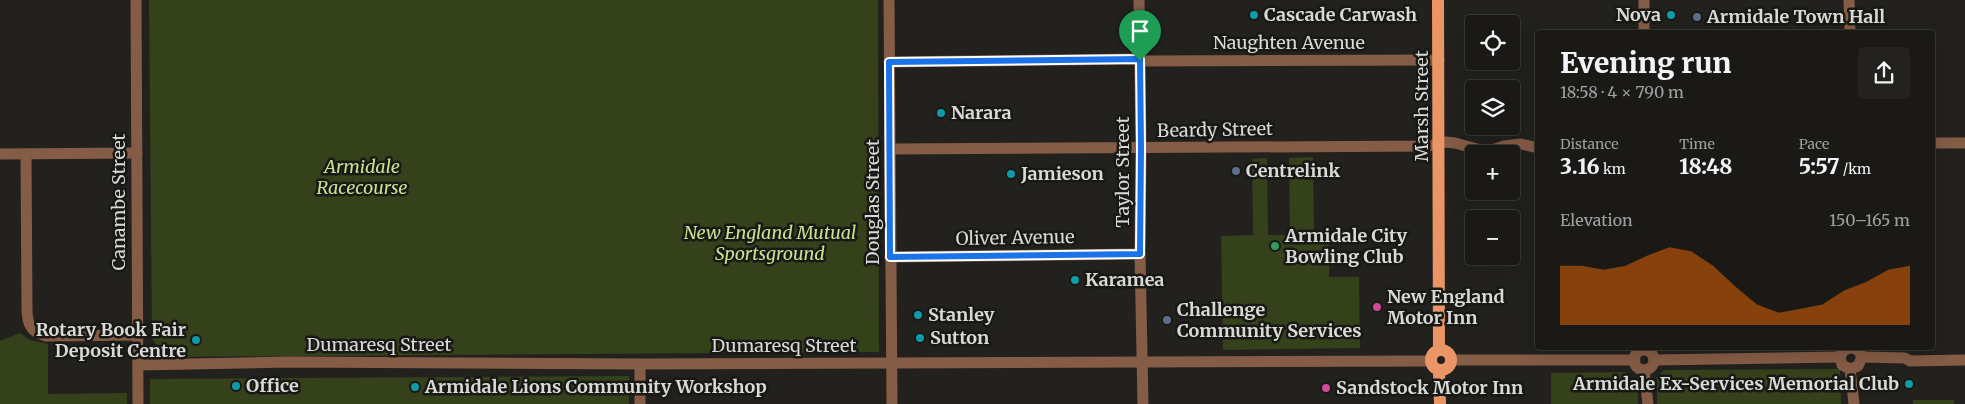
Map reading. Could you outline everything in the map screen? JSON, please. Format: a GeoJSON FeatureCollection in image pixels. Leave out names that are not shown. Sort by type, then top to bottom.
{"type":"FeatureCollection","features":[{"type":"Feature","properties":{"kind":"main road","name":"Marsh Street"},"geometry":{"type":"LineString","coordinates":[[1438,0],[1439,350]]}},
{"type":"Feature","properties":{"kind":"main road"},"geometry":{"type":"LineString","coordinates":[[1439,350],[1448,352],[1451,360],[1446,369],[1440,370],[1432,366],[1430,361],[1434,352],[1439,350]]}},
{"type":"Feature","properties":{"kind":"main road"},"geometry":{"type":"LineString","coordinates":[[1440,370],[1440,404]]}},
{"type":"Feature","properties":{"kind":"street","name":"Canambe Street"},"geometry":{"type":"LineString","coordinates":[[136,0],[138,404]]}},
{"type":"Feature","properties":{"kind":"street","name":"Douglas Street"},"geometry":{"type":"LineString","coordinates":[[889,0],[892,404]]}},
{"type":"Feature","properties":{"kind":"street","name":"Taylor Street"},"geometry":{"type":"LineString","coordinates":[[1139,0],[1140,254],[1143,404]]}},
{"type":"Feature","properties":{"kind":"street"},"geometry":{"type":"LineString","coordinates":[[1644,0],[1644,30]]}},
{"type":"Feature","properties":{"kind":"street"},"geometry":{"type":"LineString","coordinates":[[1850,0],[1850,30]]}},
{"type":"Feature","properties":{"kind":"street","name":"Naughten Avenue"},"geometry":{"type":"LineString","coordinates":[[889,62],[1439,60]]}},
{"type":"Feature","properties":{"kind":"street","name":"Beardy Street"},"geometry":{"type":"LineString","coordinates":[[890,150],[1429,146],[1455,143],[1489,151],[1512,144],[1535,147]]}},
{"type":"Feature","properties":{"kind":"street"},"geometry":{"type":"LineString","coordinates":[[1935,143],[1965,143]]}},
{"type":"Feature","properties":{"kind":"street"},"geometry":{"type":"LineString","coordinates":[[0,154],[137,153]]}},
{"type":"Feature","properties":{"kind":"street"},"geometry":{"type":"LineString","coordinates":[[26,154],[27,309],[29,326],[36,334],[46,336],[138,335]]}},
{"type":"Feature","properties":{"kind":"street","name":"Oliver Avenue"},"geometry":{"type":"LineString","coordinates":[[890,257],[1140,254]]}},
{"type":"Feature","properties":{"kind":"street"},"geometry":{"type":"LineString","coordinates":[[1643,350],[1637,353],[1634,360],[1637,367],[1644,370],[1652,367],[1654,360],[1652,354],[1646,350]]}},
{"type":"Feature","properties":{"kind":"street"},"geometry":{"type":"LineString","coordinates":[[1844,350],[1840,357],[1842,365],[1850,369],[1858,366],[1862,357]]}},
{"type":"Feature","properties":{"kind":"street"},"geometry":{"type":"LineString","coordinates":[[1858,350],[1862,357]]}},
{"type":"Feature","properties":{"kind":"street"},"geometry":{"type":"LineString","coordinates":[[1905,358],[1909,355],[1965,354]]}},
{"type":"Feature","properties":{"kind":"street"},"geometry":{"type":"LineString","coordinates":[[1654,360],[1840,357]]}},
{"type":"Feature","properties":{"kind":"street"},"geometry":{"type":"LineString","coordinates":[[1862,357],[1905,358],[1910,361],[1965,360]]}},
{"type":"Feature","properties":{"kind":"street"},"geometry":{"type":"LineString","coordinates":[[1451,360],[1634,360]]}},
{"type":"Feature","properties":{"kind":"street","name":"Dumaresq Street"},"geometry":{"type":"LineString","coordinates":[[138,366],[288,362],[640,364],[1430,361]]}},
{"type":"Feature","properties":{"kind":"street"},"geometry":{"type":"LineString","coordinates":[[640,364],[640,404]]}},
{"type":"Feature","properties":{"kind":"street"},"geometry":{"type":"LineString","coordinates":[[1850,369],[1854,404]]}},
{"type":"Feature","properties":{"kind":"street"},"geometry":{"type":"LineString","coordinates":[[1644,370],[1648,404]]}},
{"type":"Feature","properties":{"kind":"green space","name":"Armidale Racecourse"},"geometry":{"type":"Polygon","coordinates":[[[149,0],[878,0],[879,352],[166,357],[152,339],[149,0]]]}},
{"type":"Feature","properties":{"kind":"green space","name":"Armidale City Bowling Club"},"geometry":{"type":"Polygon","coordinates":[[[1313,157],[1314,234],[1329,234],[1329,277],[1359,277],[1360,348],[1223,350],[1221,236],[1253,235],[1252,159],[1267,158],[1268,235],[1290,235],[1289,158],[1313,157]]]}},
{"type":"Feature","properties":{"kind":"green space"},"geometry":{"type":"Polygon","coordinates":[[[20,333],[30,340],[48,344],[48,394],[127,393],[127,404],[0,404],[0,341],[20,333]]]}},
{"type":"Feature","properties":{"kind":"green space"},"geometry":{"type":"Polygon","coordinates":[[[1840,369],[1841,404],[1657,404],[1657,377],[1664,370],[1840,369]]]}},
{"type":"Feature","properties":{"kind":"green space"},"geometry":{"type":"Polygon","coordinates":[[[1625,372],[1632,379],[1638,381],[1638,404],[1551,404],[1551,373],[1625,372]]]}},
{"type":"Feature","properties":{"kind":"green space"},"geometry":{"type":"Polygon","coordinates":[[[629,376],[629,404],[150,404],[150,379],[629,376]]]}},
{"type":"Feature","properties":{"kind":"green space"},"geometry":{"type":"Polygon","coordinates":[[[1913,400],[1954,400],[1954,404],[1913,404],[1913,400]]]}},
{"type":"Feature","properties":{"kind":"place","name":"Cascade Carwash"},"geometry":{"type":"Point","coordinates":[1254,15]}},
{"type":"Feature","properties":{"kind":"place","name":"Nova"},"geometry":{"type":"Point","coordinates":[1671,15]}},
{"type":"Feature","properties":{"kind":"place","name":"Armidale Town Hall"},"geometry":{"type":"Point","coordinates":[1697,17]}},
{"type":"Feature","properties":{"kind":"place","name":"Narara"},"geometry":{"type":"Point","coordinates":[941,113]}},
{"type":"Feature","properties":{"kind":"place","name":"Centrelink"},"geometry":{"type":"Point","coordinates":[1236,171]}},
{"type":"Feature","properties":{"kind":"place","name":"Jamieson"},"geometry":{"type":"Point","coordinates":[1011,174]}},
{"type":"Feature","properties":{"kind":"place","name":"Armidale City Bowling Club"},"geometry":{"type":"Point","coordinates":[1275,246]}},
{"type":"Feature","properties":{"kind":"place","name":"Karamea"},"geometry":{"type":"Point","coordinates":[1075,280]}},
{"type":"Feature","properties":{"kind":"place","name":"New England Motor Inn"},"geometry":{"type":"Point","coordinates":[1377,307]}},
{"type":"Feature","properties":{"kind":"place","name":"Stanley"},"geometry":{"type":"Point","coordinates":[918,315]}},
{"type":"Feature","properties":{"kind":"place","name":"Challenge Community Services"},"geometry":{"type":"Point","coordinates":[1167,320]}},
{"type":"Feature","properties":{"kind":"place","name":"Sutton"},"geometry":{"type":"Point","coordinates":[920,338]}},
{"type":"Feature","properties":{"kind":"place","name":"Rotary Book Fair Deposit Centre"},"geometry":{"type":"Point","coordinates":[196,340]}},
{"type":"Feature","properties":{"kind":"place","name":"Armidale Ex-Services Memorial Club"},"geometry":{"type":"Point","coordinates":[1909,384]}},
{"type":"Feature","properties":{"kind":"place","name":"Office"},"geometry":{"type":"Point","coordinates":[236,386]}},
{"type":"Feature","properties":{"kind":"place","name":"Armidale Lions Community Workshop"},"geometry":{"type":"Point","coordinates":[415,387]}},
{"type":"Feature","properties":{"kind":"place","name":"Sandstock Motor Inn"},"geometry":{"type":"Point","coordinates":[1326,388]}},
{"type":"Feature","properties":{"kind":"route"},"geometry":{"type":"LineString","coordinates":[[1140,59],[1140,61],[1140,254],[890,257],[889,62],[1140,59]]}},
{"type":"Feature","properties":{"kind":"park label","name":"New England Mutual Sportsground"},"geometry":{"type":"Point","coordinates":[770,243]}}]}
